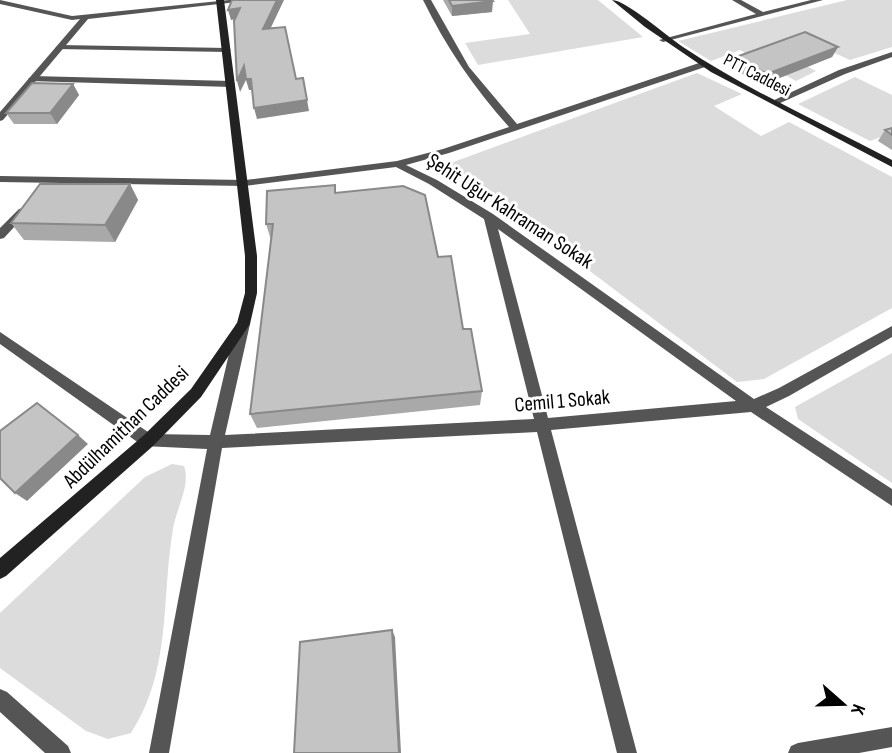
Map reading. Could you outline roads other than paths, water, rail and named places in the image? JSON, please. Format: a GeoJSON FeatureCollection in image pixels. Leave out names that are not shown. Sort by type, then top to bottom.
{"type":"FeatureCollection","features":[{"type":"Feature","properties":{"kind":"street"},"geometry":{"type":"LineString","coordinates":[[3,2],[50,16],[85,18],[220,1],[250,0]]}},
{"type":"Feature","properties":{"kind":"street"},"geometry":{"type":"LineString","coordinates":[[428,0],[448,45],[465,72],[516,128]]}},
{"type":"Feature","properties":{"kind":"street","name":"PTT Caddesi"},"geometry":{"type":"LineString","coordinates":[[616,0],[663,40],[702,65],[892,164]]}},
{"type":"Feature","properties":{"kind":"street"},"geometry":{"type":"LineString","coordinates":[[736,0],[761,14]]}},
{"type":"Feature","properties":{"kind":"street"},"geometry":{"type":"LineString","coordinates":[[663,40],[819,0]]}},
{"type":"Feature","properties":{"kind":"street","name":"Abdülhamithan Caddesi"},"geometry":{"type":"LineString","coordinates":[[0,570],[148,441],[196,393],[243,324],[251,281],[245,183],[220,1]]}},
{"type":"Feature","properties":{"kind":"street"},"geometry":{"type":"LineString","coordinates":[[0,117],[85,18]]}},
{"type":"Feature","properties":{"kind":"street"},"geometry":{"type":"LineString","coordinates":[[60,47],[226,50]]}},
{"type":"Feature","properties":{"kind":"street"},"geometry":{"type":"LineString","coordinates":[[775,103],[842,72],[892,54]]}},
{"type":"Feature","properties":{"kind":"street"},"geometry":{"type":"LineString","coordinates":[[397,164],[516,128],[702,65]]}},
{"type":"Feature","properties":{"kind":"street"},"geometry":{"type":"LineString","coordinates":[[32,79],[231,84]]}},
{"type":"Feature","properties":{"kind":"street","name":"Şehit Uğur Kahraman Sokak"},"geometry":{"type":"LineString","coordinates":[[0,179],[245,183],[397,164],[433,182],[489,217],[753,405],[892,498]]}},
{"type":"Feature","properties":{"kind":"street"},"geometry":{"type":"LineString","coordinates":[[43,190],[52,181]]}},
{"type":"Feature","properties":{"kind":"street"},"geometry":{"type":"LineString","coordinates":[[0,235],[34,199]]}},
{"type":"Feature","properties":{"kind":"street"},"geometry":{"type":"LineString","coordinates":[[489,217],[627,753]]}},
{"type":"Feature","properties":{"kind":"street"},"geometry":{"type":"LineString","coordinates":[[159,753],[216,442],[243,324]]}},
{"type":"Feature","properties":{"kind":"street","name":"Cemil 1 Sokak"},"geometry":{"type":"LineString","coordinates":[[148,441],[216,442],[541,425],[753,405],[784,392],[892,331]]}},
{"type":"Feature","properties":{"kind":"street"},"geometry":{"type":"LineString","coordinates":[[0,337],[148,441]]}},
{"type":"Feature","properties":{"kind":"street"},"geometry":{"type":"LineString","coordinates":[[0,699],[61,753]]}},
{"type":"Feature","properties":{"kind":"street"},"geometry":{"type":"LineString","coordinates":[[797,753],[892,737]]}}]}
